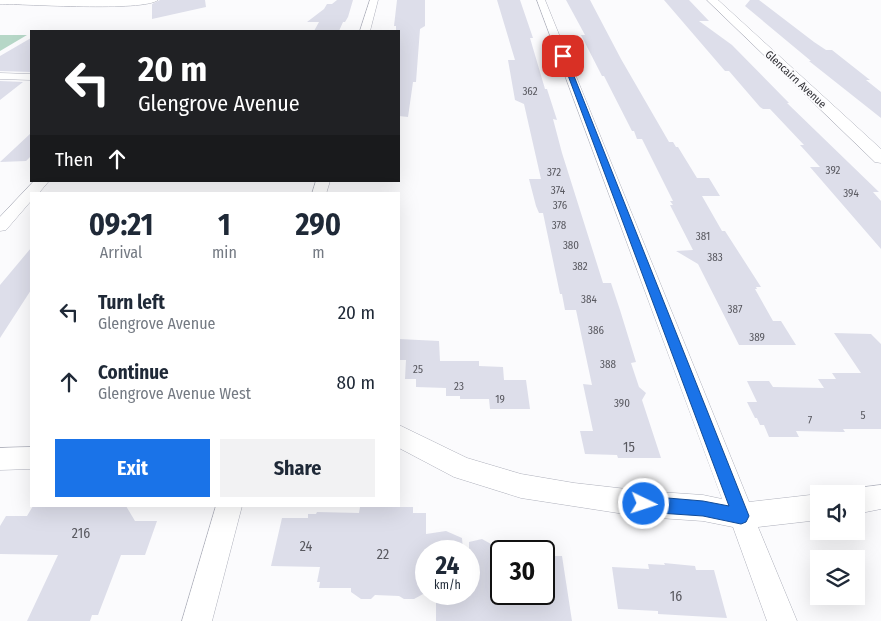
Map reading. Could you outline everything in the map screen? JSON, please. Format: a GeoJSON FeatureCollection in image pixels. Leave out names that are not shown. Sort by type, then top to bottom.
{"type":"FeatureCollection","features":[{"type":"Feature","properties":{"kind":"street"},"geometry":{"type":"LineString","coordinates":[[0,2],[126,4],[154,0]]}},
{"type":"Feature","properties":{"kind":"street"},"geometry":{"type":"LineString","coordinates":[[365,30],[374,0]]}},
{"type":"Feature","properties":{"kind":"street"},"geometry":{"type":"LineString","coordinates":[[541,0],[782,621]]}},
{"type":"Feature","properties":{"kind":"street","name":"Glencairn Avenue"},"geometry":{"type":"LineString","coordinates":[[712,0],[881,158]]}},
{"type":"Feature","properties":{"kind":"street"},"geometry":{"type":"LineString","coordinates":[[0,76],[30,77]]}},
{"type":"Feature","properties":{"kind":"street"},"geometry":{"type":"LineString","coordinates":[[32,192],[41,182]]}},
{"type":"Feature","properties":{"kind":"street"},"geometry":{"type":"LineString","coordinates":[[0,226],[30,194]]}},
{"type":"Feature","properties":{"kind":"street"},"geometry":{"type":"LineString","coordinates":[[400,437],[463,469],[521,486],[644,504],[703,508],[741,516],[810,508]]}},
{"type":"Feature","properties":{"kind":"street"},"geometry":{"type":"LineString","coordinates":[[0,459],[30,458]]}},
{"type":"Feature","properties":{"kind":"street"},"geometry":{"type":"LineString","coordinates":[[865,500],[881,497]]}},
{"type":"Feature","properties":{"kind":"street"},"geometry":{"type":"LineString","coordinates":[[197,621],[229,507]]}},
{"type":"Feature","properties":{"kind":"green space"},"geometry":{"type":"Polygon","coordinates":[[[0,35],[27,35],[0,51],[0,35]]]}},
{"type":"Feature","properties":{"kind":"building"},"geometry":{"type":"Polygon","coordinates":[[[160,0],[205,0],[206,7],[152,19],[152,4],[160,0]]]}},
{"type":"Feature","properties":{"kind":"building"},"geometry":{"type":"Polygon","coordinates":[[[337,0],[353,0],[348,17],[339,30],[315,30],[319,22],[307,22],[324,9],[327,4],[332,4],[337,0]]]}},
{"type":"Feature","properties":{"kind":"building"},"geometry":{"type":"Polygon","coordinates":[[[397,0],[425,0],[425,26],[420,29],[416,82],[413,82],[408,117],[400,116],[400,30],[396,30],[396,26],[394,26],[397,0]]]}},
{"type":"Feature","properties":{"kind":"building"},"geometry":{"type":"Polygon","coordinates":[[[497,0],[520,0],[533,38],[530,38],[545,89],[547,89],[557,120],[553,119],[562,153],[603,283],[611,283],[620,310],[636,362],[631,363],[639,387],[646,393],[642,400],[661,458],[618,458],[617,455],[585,454],[580,431],[593,431],[583,384],[592,385],[576,310],[565,310],[543,213],[539,213],[536,206],[529,179],[541,179],[524,104],[515,100],[508,60],[515,60],[497,0]]]}},
{"type":"Feature","properties":{"kind":"building"},"geometry":{"type":"Polygon","coordinates":[[[566,0],[590,0],[621,59],[669,142],[673,142],[678,147],[697,178],[709,178],[720,196],[702,196],[722,231],[725,231],[761,287],[756,287],[757,289],[755,289],[773,321],[781,321],[796,345],[739,345],[698,264],[676,251],[693,250],[670,205],[673,205],[670,201],[673,201],[642,139],[637,139],[604,76],[602,76],[581,35],[585,35],[566,0]]]}},
{"type":"Feature","properties":{"kind":"building"},"geometry":{"type":"Polygon","coordinates":[[[664,0],[689,0],[709,21],[699,21],[732,45],[789,103],[787,103],[879,192],[873,192],[881,201],[881,249],[810,167],[820,167],[800,145],[804,145],[770,109],[760,107],[729,71],[725,71],[664,0]]]}},
{"type":"Feature","properties":{"kind":"building"},"geometry":{"type":"Polygon","coordinates":[[[750,0],[759,0],[814,42],[826,50],[832,50],[870,80],[866,80],[881,92],[881,118],[809,61],[811,61],[745,6],[750,0]]]}},
{"type":"Feature","properties":{"kind":"building"},"geometry":{"type":"Polygon","coordinates":[[[30,39],[30,72],[0,71],[0,56],[30,39]]]}},
{"type":"Feature","properties":{"kind":"building"},"geometry":{"type":"Polygon","coordinates":[[[0,81],[23,82],[0,100],[0,81]]]}},
{"type":"Feature","properties":{"kind":"building"},"geometry":{"type":"Polygon","coordinates":[[[30,134],[30,157],[26,161],[0,162],[30,134]]]}},
{"type":"Feature","properties":{"kind":"building"},"geometry":{"type":"Polygon","coordinates":[[[30,249],[30,292],[0,338],[0,285],[30,249]]]}},
{"type":"Feature","properties":{"kind":"building"},"geometry":{"type":"Polygon","coordinates":[[[834,333],[871,334],[881,344],[881,429],[843,429],[845,432],[796,431],[799,437],[769,437],[764,425],[760,425],[747,402],[757,402],[747,381],[769,381],[773,387],[824,388],[818,379],[836,379],[832,373],[861,373],[834,333]]]}},
{"type":"Feature","properties":{"kind":"building"},"geometry":{"type":"Polygon","coordinates":[[[400,339],[439,341],[440,361],[479,361],[479,366],[503,367],[504,380],[526,380],[530,409],[490,409],[489,399],[460,399],[460,396],[446,396],[446,388],[416,387],[416,379],[405,379],[406,360],[400,360],[400,339]]]}},
{"type":"Feature","properties":{"kind":"building"},"geometry":{"type":"Polygon","coordinates":[[[32,507],[127,507],[135,521],[157,521],[145,555],[121,555],[98,615],[92,615],[90,621],[27,621],[58,555],[0,554],[0,526],[6,516],[27,516],[32,507]]]}},
{"type":"Feature","properties":{"kind":"building"},"geometry":{"type":"Polygon","coordinates":[[[360,507],[413,507],[413,513],[426,513],[426,534],[446,531],[462,538],[462,540],[415,540],[414,599],[375,595],[371,599],[361,599],[351,592],[351,588],[319,588],[320,582],[317,582],[320,567],[271,566],[282,518],[308,518],[308,514],[316,514],[317,512],[359,513],[360,507]]]}},
{"type":"Feature","properties":{"kind":"building"},"geometry":{"type":"Polygon","coordinates":[[[482,539],[490,543],[490,605],[555,605],[555,556],[562,556],[572,621],[436,621],[436,605],[480,605],[480,540],[478,540],[482,539]]]}},
{"type":"Feature","properties":{"kind":"building"},"geometry":{"type":"Polygon","coordinates":[[[664,563],[695,566],[696,570],[714,570],[727,618],[658,614],[658,611],[618,609],[612,567],[649,569],[648,564],[665,565],[664,563]]]}},
{"type":"Feature","properties":{"kind":"route"},"geometry":{"type":"LineString","coordinates":[[563,56],[741,516],[703,508],[644,504]]}}]}
